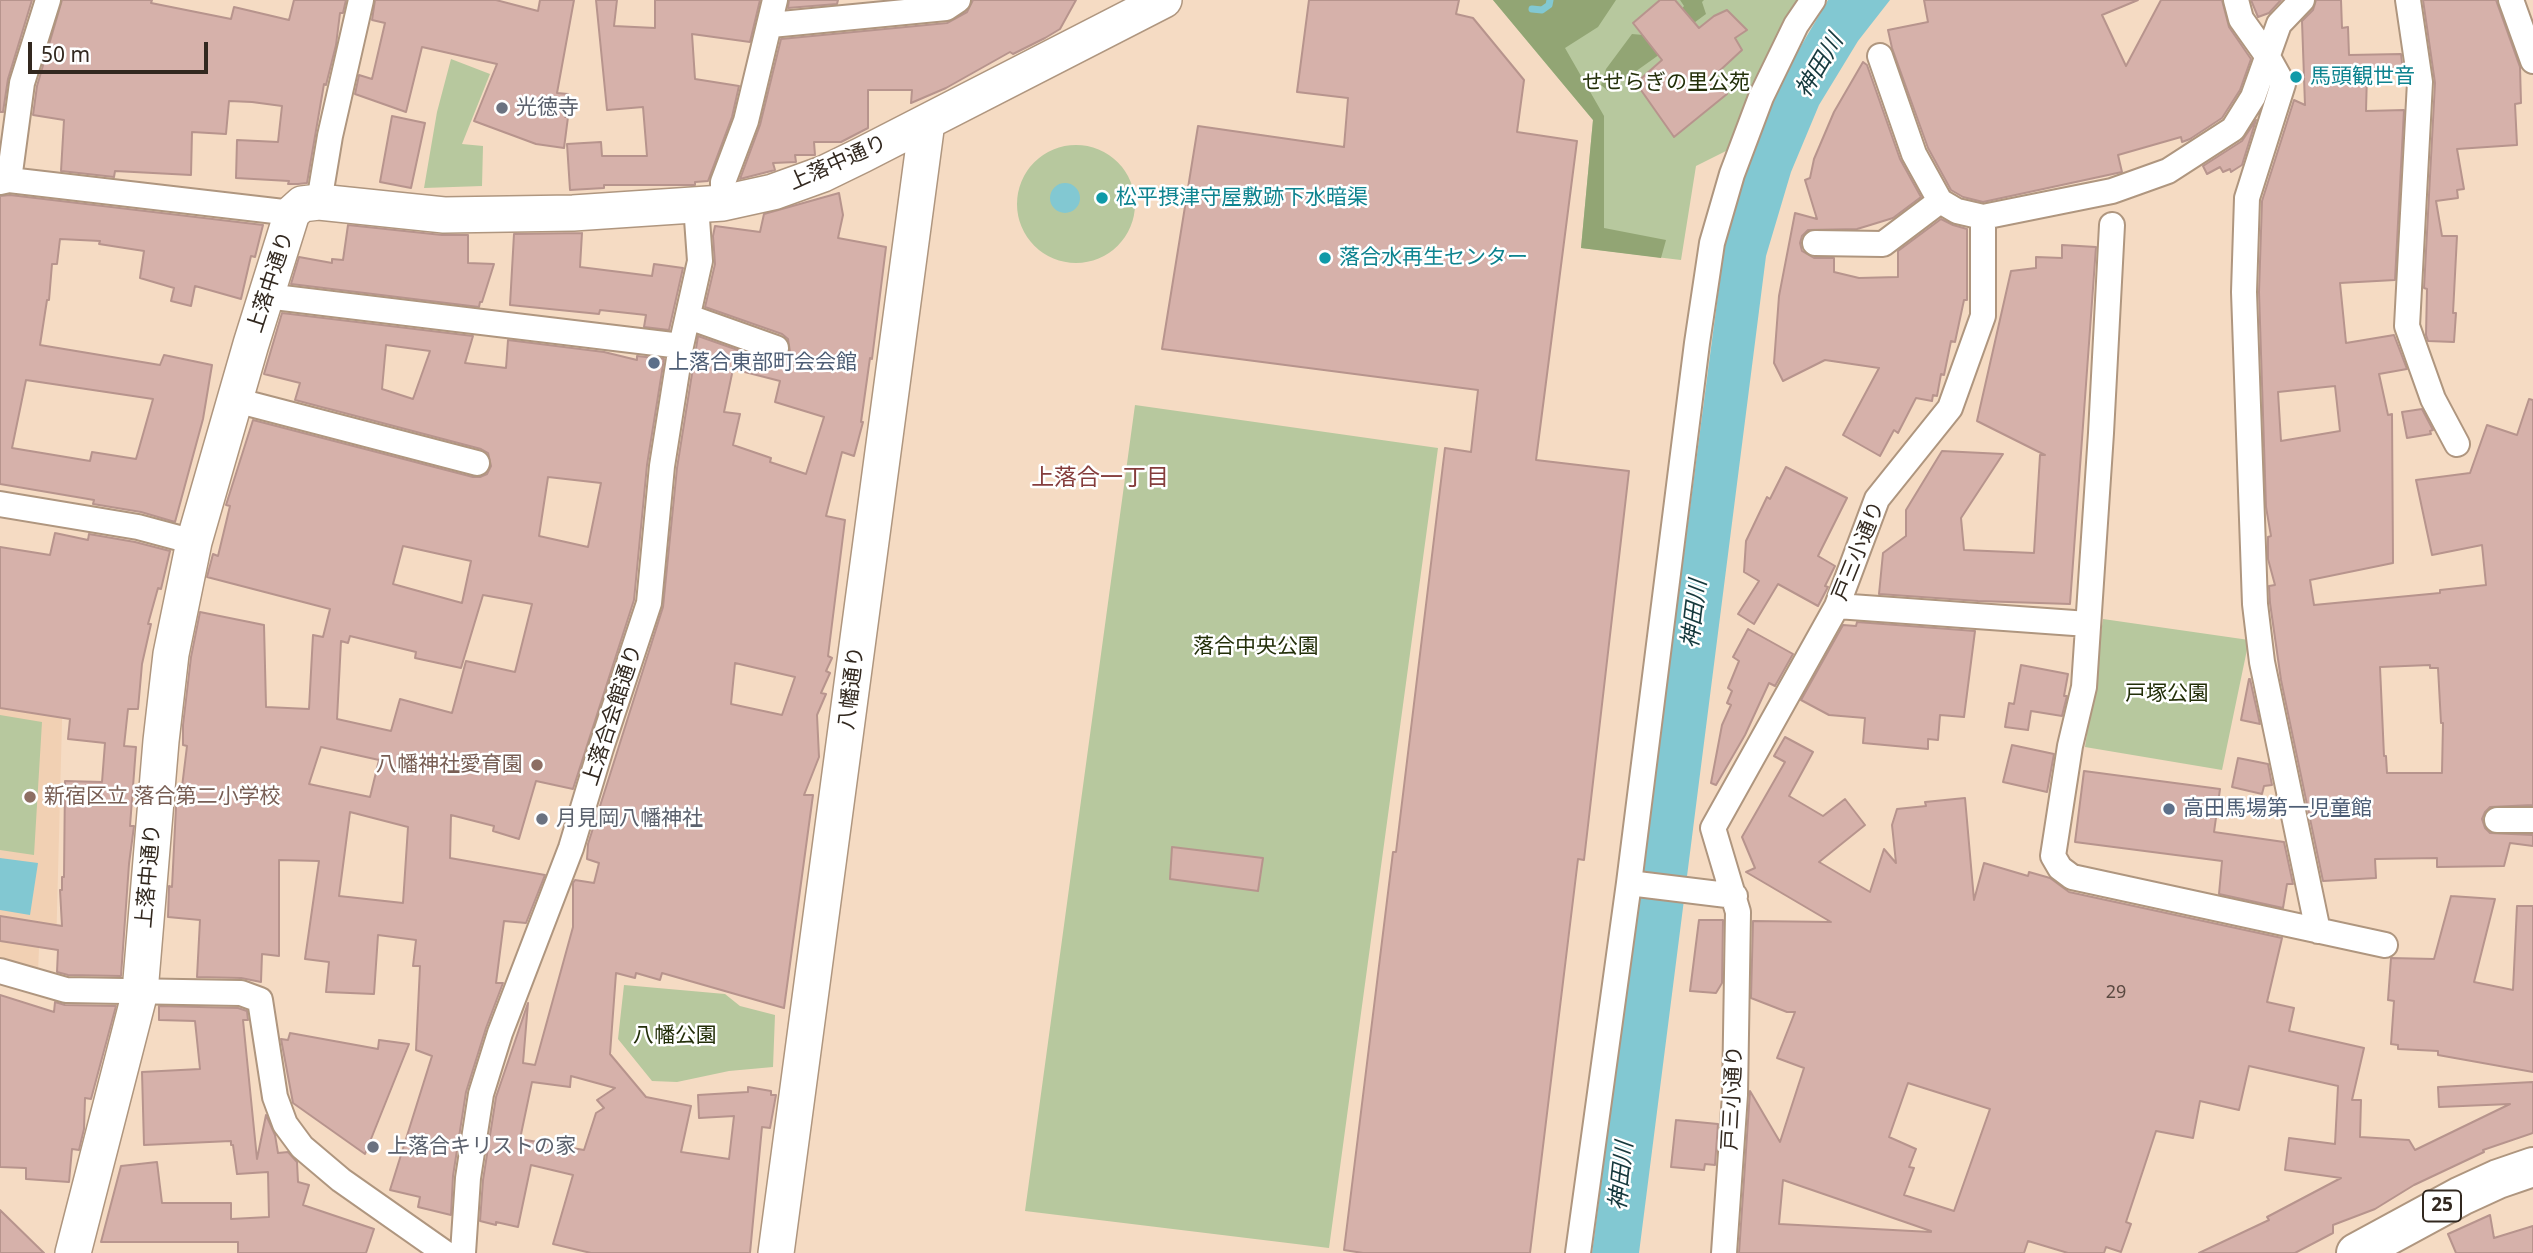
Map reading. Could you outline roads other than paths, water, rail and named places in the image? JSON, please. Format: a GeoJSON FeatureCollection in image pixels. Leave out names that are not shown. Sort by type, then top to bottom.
{"type":"FeatureCollection","features":[{"type":"Feature","properties":{"kind":"main road","name":"25"},"geometry":{"type":"LineString","coordinates":[[2356,1253],[2461,1196],[2533,1167]]}},
{"type":"Feature","properties":{"kind":"street"},"geometry":{"type":"LineString","coordinates":[[48,0],[22,83],[4,181],[306,207],[330,136],[361,0]]}},
{"type":"Feature","properties":{"kind":"street","name":"上落合会館通り"},"geometry":{"type":"LineString","coordinates":[[463,1253],[468,1178],[481,1094],[500,1033],[571,848],[649,603],[662,466],[681,346],[710,204],[723,182],[747,121],[775,0]]}},
{"type":"Feature","properties":{"kind":"street"},"geometry":{"type":"LineString","coordinates":[[771,25],[946,8],[958,0]]}},
{"type":"Feature","properties":{"kind":"street","name":"上落中通り"},"geometry":{"type":"LineString","coordinates":[[73,1253],[140,992],[169,667],[194,542],[266,296],[306,207],[444,215],[573,213],[710,204],[772,192],[823,174],[1164,0]]}},
{"type":"Feature","properties":{"kind":"street"},"geometry":{"type":"LineString","coordinates":[[1578,1253],[1636,884],[1697,343],[1712,243],[1732,174],[1761,97],[1796,26],[1813,0]]}},
{"type":"Feature","properties":{"kind":"street"},"geometry":{"type":"LineString","coordinates":[[2236,0],[2241,19],[2283,84],[2247,198],[2244,292],[2255,604],[2262,662],[2318,930]]}},
{"type":"Feature","properties":{"kind":"street"},"geometry":{"type":"LineString","coordinates":[[1880,56],[1914,154],[1940,201],[1957,211],[1983,217],[2112,191],[2168,171],[2233,129],[2253,97],[2279,24],[2302,0]]}},
{"type":"Feature","properties":{"kind":"street"},"geometry":{"type":"LineString","coordinates":[[2408,0],[2420,82],[2407,326],[2433,399],[2457,444]]}},
{"type":"Feature","properties":{"kind":"street"},"geometry":{"type":"LineString","coordinates":[[2511,0],[2533,61]]}},
{"type":"Feature","properties":{"kind":"street","name":"八幡通り"},"geometry":{"type":"LineString","coordinates":[[776,1253],[927,122]]}},
{"type":"Feature","properties":{"kind":"street"},"geometry":{"type":"LineString","coordinates":[[1815,243],[1883,244],[1940,201]]}},
{"type":"Feature","properties":{"kind":"street","name":"戸三小通り"},"geometry":{"type":"LineString","coordinates":[[1724,1253],[1738,1000],[1738,912],[1713,828],[1837,606],[1877,499],[1950,408],[1983,316],[1983,217]]}},
{"type":"Feature","properties":{"kind":"street"},"geometry":{"type":"LineString","coordinates":[[2112,225],[2084,687],[2070,746],[2053,856],[2060,868],[2072,877],[2385,945]]}},
{"type":"Feature","properties":{"kind":"street"},"geometry":{"type":"LineString","coordinates":[[266,296],[681,346]]}},
{"type":"Feature","properties":{"kind":"street"},"geometry":{"type":"LineString","coordinates":[[689,317],[776,348]]}},
{"type":"Feature","properties":{"kind":"street"},"geometry":{"type":"LineString","coordinates":[[235,400],[477,463]]}},
{"type":"Feature","properties":{"kind":"street"},"geometry":{"type":"LineString","coordinates":[[0,504],[138,527],[194,542]]}},
{"type":"Feature","properties":{"kind":"street"},"geometry":{"type":"LineString","coordinates":[[1837,606],[2088,624]]}},
{"type":"Feature","properties":{"kind":"street"},"geometry":{"type":"LineString","coordinates":[[2497,820],[2533,820]]}},
{"type":"Feature","properties":{"kind":"street"},"geometry":{"type":"LineString","coordinates":[[1636,884],[1735,896]]}},
{"type":"Feature","properties":{"kind":"street"},"geometry":{"type":"LineString","coordinates":[[0,971],[66,990],[241,993],[260,1000],[275,1097],[290,1132],[302,1147],[341,1180],[445,1253]]}},
{"type":"Feature","properties":{"kind":"water","name":"神田川"},"geometry":{"type":"Polygon","coordinates":[[[1828,0],[1890,0],[1858,41],[1819,105],[1791,172],[1766,256],[1639,1253],[1592,1253],[1724,249],[1748,157],[1778,85],[1828,0]]]}},
{"type":"Feature","properties":{"kind":"water"},"geometry":{"type":"Polygon","coordinates":[[[1065,183],[1075,188],[1080,198],[1075,208],[1065,213],[1055,208],[1050,198],[1055,188],[1065,183]]]}},
{"type":"Feature","properties":{"kind":"water"},"geometry":{"type":"Polygon","coordinates":[[[0,858],[38,863],[30,915],[0,910],[0,858]]]}},
{"type":"Feature","properties":{"kind":"waterway"},"geometry":{"type":"LineString","coordinates":[[1532,9],[1542,10],[1549,5],[1550,0]]}},
{"type":"Feature","properties":{"kind":"place","name":"馬頭観世音"},"geometry":{"type":"Point","coordinates":[2296,77]}},
{"type":"Feature","properties":{"kind":"place","name":"光徳寺"},"geometry":{"type":"Point","coordinates":[502,108]}},
{"type":"Feature","properties":{"kind":"place","name":"松平摂津守屋敷跡下水暗渠"},"geometry":{"type":"Point","coordinates":[1102,198]}},
{"type":"Feature","properties":{"kind":"place","name":"落合水再生センター"},"geometry":{"type":"Point","coordinates":[1325,258]}},
{"type":"Feature","properties":{"kind":"place","name":"上落合東部町会会館"},"geometry":{"type":"Point","coordinates":[654,363]}},
{"type":"Feature","properties":{"kind":"place","name":"八幡神社愛育園"},"geometry":{"type":"Point","coordinates":[537,765]}},
{"type":"Feature","properties":{"kind":"place","name":"新宿区立 落合第二小学校"},"geometry":{"type":"Point","coordinates":[30,797]}},
{"type":"Feature","properties":{"kind":"place","name":"高田馬場第一児童館"},"geometry":{"type":"Point","coordinates":[2169,809]}},
{"type":"Feature","properties":{"kind":"place","name":"月見岡八幡神社"},"geometry":{"type":"Point","coordinates":[542,819]}},
{"type":"Feature","properties":{"kind":"place","name":"上落合キリストの家"},"geometry":{"type":"Point","coordinates":[373,1147]}},
{"type":"Feature","properties":{"kind":"district","name":"上落合一丁目"},"geometry":{"type":"Point","coordinates":[1100,478]}},
{"type":"Feature","properties":{"kind":"park label","name":"せせらぎの里公苑"},"geometry":{"type":"Point","coordinates":[1666,83]}},
{"type":"Feature","properties":{"kind":"park label","name":"落合中央公園"},"geometry":{"type":"Point","coordinates":[1256,647]}},
{"type":"Feature","properties":{"kind":"park label","name":"戸塚公園"},"geometry":{"type":"Point","coordinates":[2167,694]}},
{"type":"Feature","properties":{"kind":"park label","name":"八幡公園"},"geometry":{"type":"Point","coordinates":[675,1036]}}]}
